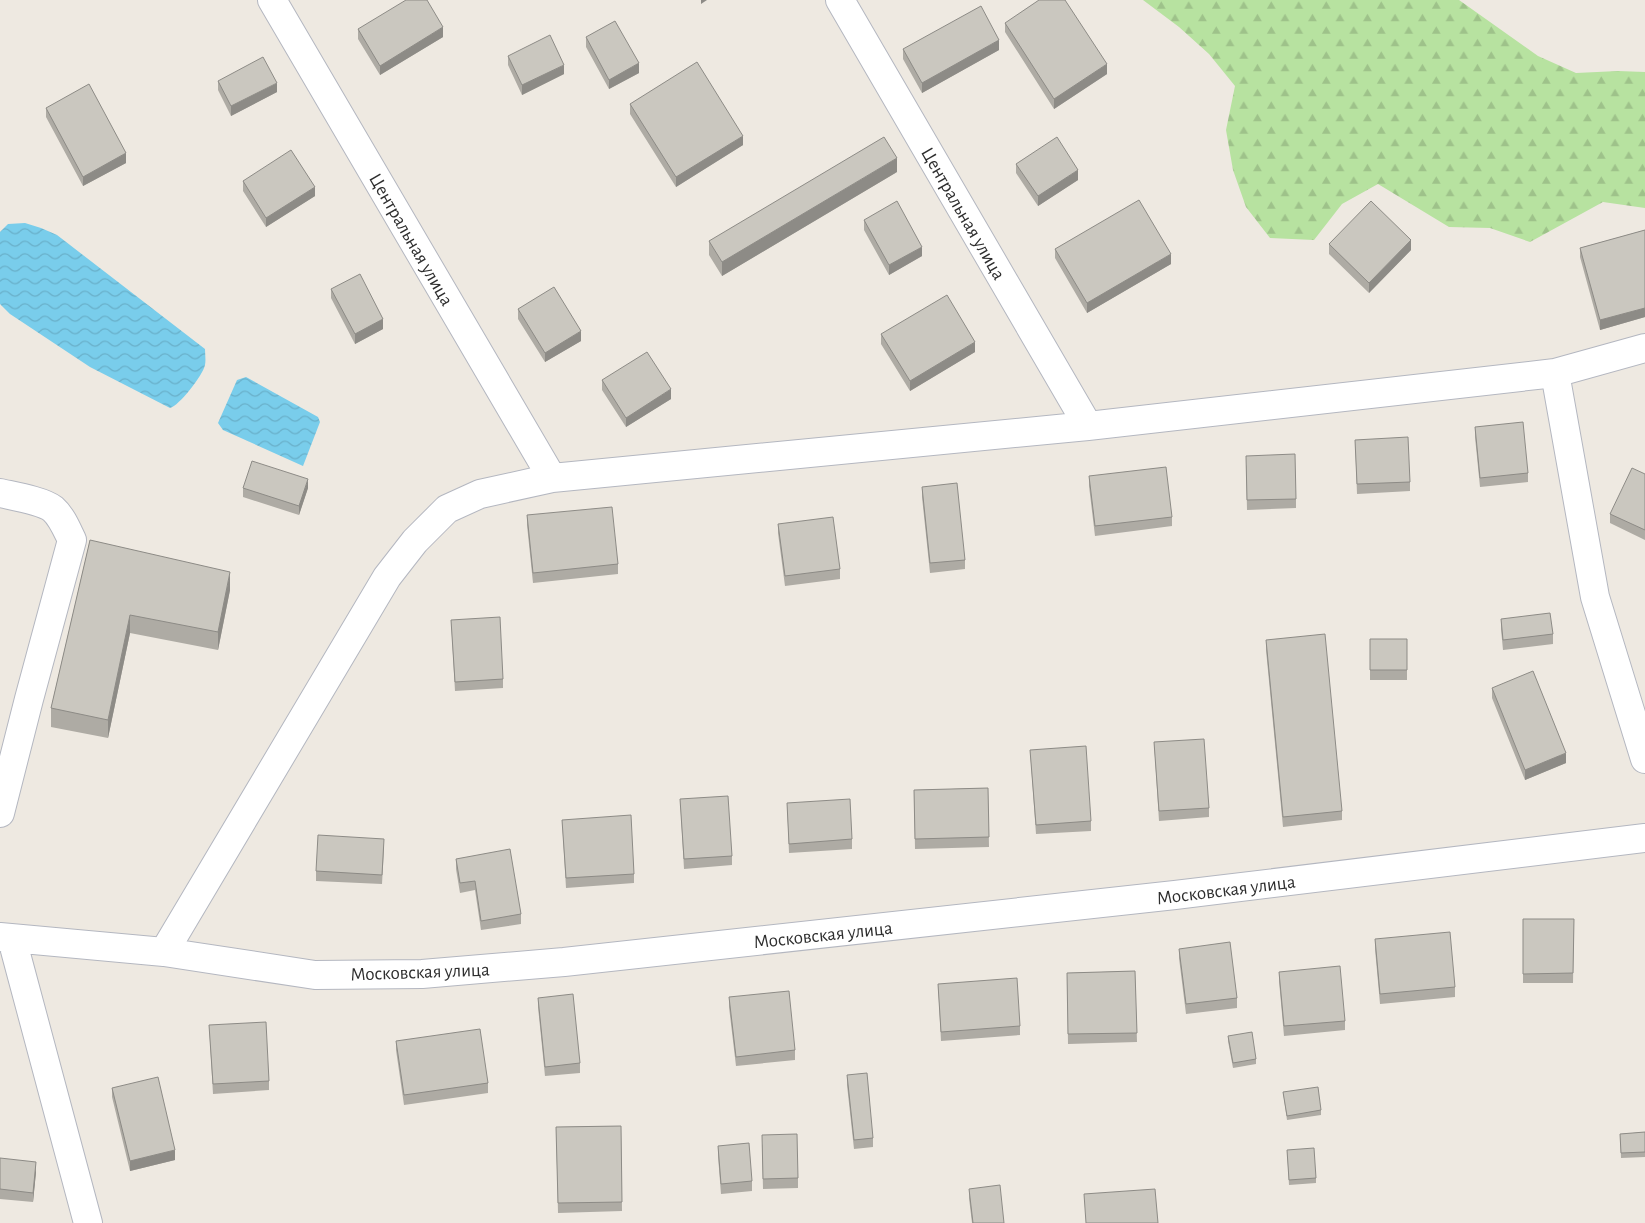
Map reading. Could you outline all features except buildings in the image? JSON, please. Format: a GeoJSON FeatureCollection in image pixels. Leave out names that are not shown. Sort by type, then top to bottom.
{"type":"FeatureCollection","features":[{"type":"Feature","properties":{"kind":"street","name":"Центральная улица"},"geometry":{"type":"LineString","coordinates":[[272,0],[552,478]]}},
{"type":"Feature","properties":{"kind":"street","name":"Центральная улица"},"geometry":{"type":"LineString","coordinates":[[840,0],[1088,426]]}},
{"type":"Feature","properties":{"kind":"street"},"geometry":{"type":"LineString","coordinates":[[164,952],[387,577],[414,541],[447,509],[480,494],[552,478],[1088,426],[1555,373],[1645,348]]}},
{"type":"Feature","properties":{"kind":"street"},"geometry":{"type":"LineString","coordinates":[[1555,373],[1595,597],[1645,759]]}},
{"type":"Feature","properties":{"kind":"street"},"geometry":{"type":"LineString","coordinates":[[0,493],[34,501],[53,509],[72,540],[0,813]]}},
{"type":"Feature","properties":{"kind":"street","name":"Московская улица"},"geometry":{"type":"LineString","coordinates":[[6,938],[164,952],[315,974],[422,974],[574,961],[1165,896],[1645,838]]}},
{"type":"Feature","properties":{"kind":"street"},"geometry":{"type":"LineString","coordinates":[[6,938],[88,1223]]}},
{"type":"Feature","properties":{"kind":"green space"},"geometry":{"type":"Polygon","coordinates":[[[1143,0],[1459,0],[1538,56],[1576,73],[1645,72],[1645,208],[1603,202],[1530,242],[1490,228],[1449,227],[1378,184],[1342,204],[1314,240],[1270,238],[1246,207],[1233,170],[1226,130],[1235,86],[1209,54],[1179,27],[1143,0]]]}},
{"type":"Feature","properties":{"kind":"water"},"geometry":{"type":"Polygon","coordinates":[[[25,223],[57,235],[205,349],[203,370],[190,390],[179,402],[170,408],[90,367],[10,314],[0,304],[0,232],[8,224],[25,223]]]}},
{"type":"Feature","properties":{"kind":"water"},"geometry":{"type":"Polygon","coordinates":[[[246,377],[318,417],[320,422],[303,466],[223,430],[218,423],[237,380],[246,377]]]}}]}
